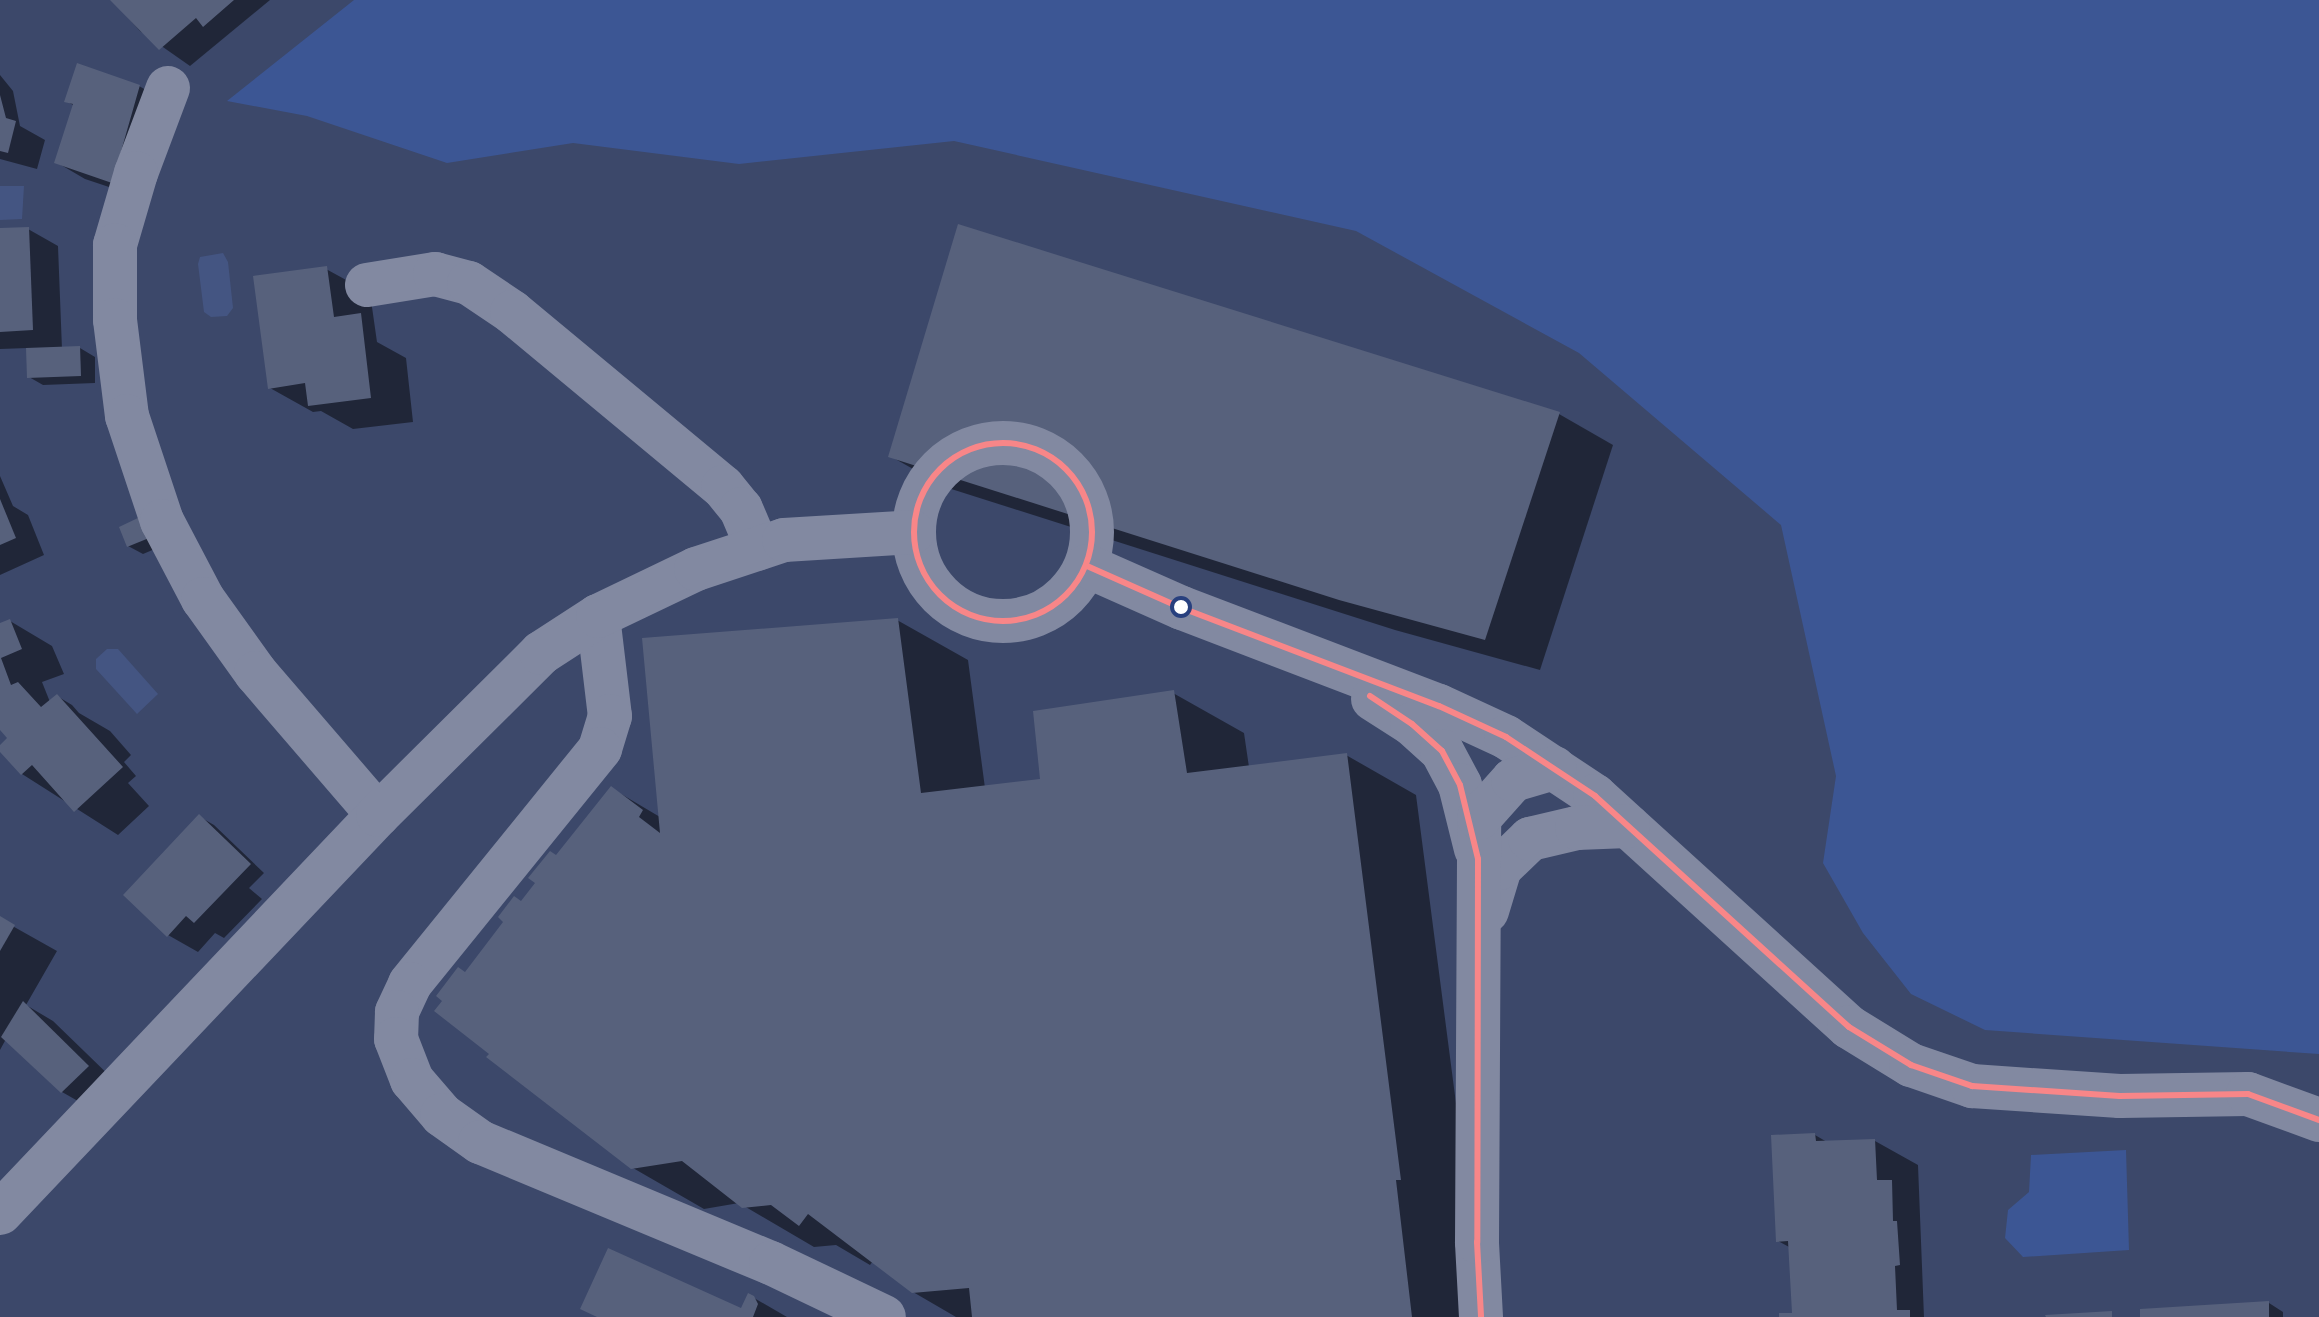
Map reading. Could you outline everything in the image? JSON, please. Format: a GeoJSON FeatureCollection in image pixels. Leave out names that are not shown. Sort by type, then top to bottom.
{"type":"FeatureCollection","features":[{"type":"Feature","properties":{"kind":"street"},"geometry":{"type":"LineString","coordinates":[[168,88],[136,173],[115,245],[115,320],[127,416],[162,521],[203,599],[256,673],[378,815]]}},
{"type":"Feature","properties":{"kind":"street"},"geometry":{"type":"LineString","coordinates":[[367,285],[435,274],[469,283],[501,305],[723,487],[771,545]]}},
{"type":"Feature","properties":{"kind":"street"},"geometry":{"type":"LineString","coordinates":[[988,443],[1020,444],[1049,454],[1079,484],[1094,521],[1087,566],[1065,598],[1032,618],[1004,621],[969,614],[937,593],[919,565],[913,532],[918,503],[936,471],[962,451],[988,443]]}},
{"type":"Feature","properties":{"kind":"street"},"geometry":{"type":"LineString","coordinates":[[0,1213],[378,815],[541,653],[598,616],[665,581],[771,545],[913,532]]}},
{"type":"Feature","properties":{"kind":"street"},"geometry":{"type":"LineString","coordinates":[[1087,566],[1313,659],[1439,706],[1506,737],[1595,796],[1849,1027],[1911,1065],[1972,1086],[2120,1096],[2248,1094],[2319,1120]]}},
{"type":"Feature","properties":{"kind":"street"},"geometry":{"type":"LineString","coordinates":[[598,616],[610,716],[600,749],[410,984],[397,1012],[396,1039],[412,1080],[442,1115],[480,1142],[771,1263],[884,1317]]}},
{"type":"Feature","properties":{"kind":"street"},"geometry":{"type":"LineString","coordinates":[[1313,659],[1412,724],[1442,751],[1460,785],[1478,859]]}},
{"type":"Feature","properties":{"kind":"street"},"geometry":{"type":"LineString","coordinates":[[1481,1317],[1477,1242],[1479,818],[1495,796],[1513,780],[1554,768]]}},
{"type":"Feature","properties":{"kind":"street"},"geometry":{"type":"LineString","coordinates":[[1480,934],[1500,868],[1530,839],[1577,828],[1628,826]]}},
{"type":"Feature","properties":{"kind":"shaded area"},"geometry":{"type":"Polygon","coordinates":[[[354,0],[2319,0],[2319,1054],[1985,1030],[1911,994],[1863,933],[1823,863],[1836,776],[1781,525],[1579,353],[1356,231],[954,141],[739,164],[573,143],[447,163],[307,116],[227,101],[354,0]]]}},
{"type":"Feature","properties":{"kind":"shaded area"},"geometry":{"type":"Polygon","coordinates":[[[0,186],[24,186],[22,219],[0,220],[0,186]]]}},
{"type":"Feature","properties":{"kind":"shaded area"},"geometry":{"type":"Polygon","coordinates":[[[223,253],[228,262],[233,308],[227,316],[211,317],[204,312],[198,264],[200,257],[223,253]]]}},
{"type":"Feature","properties":{"kind":"shaded area"},"geometry":{"type":"Polygon","coordinates":[[[107,649],[118,649],[158,694],[137,714],[96,669],[96,659],[107,649]]]}},
{"type":"Feature","properties":{"kind":"shaded area"},"geometry":{"type":"Polygon","coordinates":[[[2126,1150],[2129,1250],[2023,1257],[2005,1238],[2008,1210],[2029,1192],[2031,1155],[2126,1150]]]}},
{"type":"Feature","properties":{"kind":"building"},"geometry":{"type":"Polygon","coordinates":[[[110,0],[234,0],[203,27],[196,18],[159,50],[110,0]]]}},
{"type":"Feature","properties":{"kind":"building"},"geometry":{"type":"Polygon","coordinates":[[[77,63],[140,85],[112,183],[54,163],[73,104],[64,102],[77,63]]]}},
{"type":"Feature","properties":{"kind":"building"},"geometry":{"type":"Polygon","coordinates":[[[0,95],[6,118],[16,121],[8,153],[0,151],[0,95]]]}},
{"type":"Feature","properties":{"kind":"building"},"geometry":{"type":"Polygon","coordinates":[[[958,224],[1560,412],[1485,640],[1339,600],[888,457],[958,224]]]}},
{"type":"Feature","properties":{"kind":"building"},"geometry":{"type":"Polygon","coordinates":[[[29,227],[33,330],[0,332],[0,228],[29,227]]]}},
{"type":"Feature","properties":{"kind":"building"},"geometry":{"type":"Polygon","coordinates":[[[327,266],[334,317],[361,313],[371,398],[308,406],[305,383],[268,389],[253,276],[327,266]]]}},
{"type":"Feature","properties":{"kind":"building"},"geometry":{"type":"Polygon","coordinates":[[[80,346],[81,376],[27,378],[26,348],[80,346]]]}},
{"type":"Feature","properties":{"kind":"building"},"geometry":{"type":"Polygon","coordinates":[[[0,499],[16,538],[0,545],[0,499]]]}},
{"type":"Feature","properties":{"kind":"building"},"geometry":{"type":"Polygon","coordinates":[[[140,517],[149,538],[127,547],[119,527],[140,517]]]}},
{"type":"Feature","properties":{"kind":"building"},"geometry":{"type":"Polygon","coordinates":[[[898,618],[921,793],[1040,779],[1033,711],[1174,690],[1187,773],[1347,753],[1401,1180],[1396,1180],[1412,1317],[972,1317],[969,1288],[912,1293],[808,1214],[799,1226],[771,1205],[742,1208],[682,1161],[631,1169],[486,1057],[489,1054],[434,1011],[442,1001],[436,996],[458,967],[465,972],[503,922],[498,917],[514,896],[521,901],[535,883],[528,878],[550,851],[556,855],[611,786],[643,810],[639,817],[660,833],[642,638],[898,618]]]}},
{"type":"Feature","properties":{"kind":"building"},"geometry":{"type":"Polygon","coordinates":[[[10,619],[22,649],[1,658],[11,685],[18,682],[41,707],[57,694],[123,767],[74,812],[32,765],[21,775],[0,752],[0,745],[7,738],[0,730],[0,623],[10,619]]]}},
{"type":"Feature","properties":{"kind":"building"},"geometry":{"type":"Polygon","coordinates":[[[199,814],[251,864],[194,923],[186,916],[167,937],[123,895],[199,814]]]}},
{"type":"Feature","properties":{"kind":"building"},"geometry":{"type":"Polygon","coordinates":[[[0,916],[15,925],[0,951],[0,916]]]}},
{"type":"Feature","properties":{"kind":"building"},"geometry":{"type":"Polygon","coordinates":[[[23,1001],[89,1066],[61,1093],[1,1037],[23,1001]]]}},
{"type":"Feature","properties":{"kind":"building"},"geometry":{"type":"Polygon","coordinates":[[[1815,1133],[1816,1141],[1875,1139],[1877,1180],[1892,1180],[1893,1221],[1897,1221],[1900,1265],[1895,1266],[1897,1310],[1910,1310],[1910,1317],[1779,1317],[1779,1313],[1792,1313],[1788,1241],[1776,1242],[1771,1135],[1815,1133]]]}},
{"type":"Feature","properties":{"kind":"building"},"geometry":{"type":"Polygon","coordinates":[[[608,1248],[741,1308],[748,1293],[754,1296],[758,1304],[753,1317],[597,1317],[580,1309],[608,1248]]]}},
{"type":"Feature","properties":{"kind":"building"},"geometry":{"type":"Polygon","coordinates":[[[2269,1301],[2269,1317],[2140,1317],[2140,1309],[2269,1301]]]}},
{"type":"Feature","properties":{"kind":"building"},"geometry":{"type":"Polygon","coordinates":[[[2112,1311],[2112,1317],[2045,1315],[2112,1311]]]}},
{"type":"Feature","properties":{"kind":"transit line"},"geometry":{"type":"LineString","coordinates":[[1003,443],[1037,450],[1066,469],[1085,498],[1092,532],[1085,566],[1066,595],[1037,614],[1003,621],[969,614],[940,595],[921,566],[914,532],[921,498],[940,469],[969,450],[1003,443]]}},
{"type":"Feature","properties":{"kind":"transit line"},"geometry":{"type":"LineString","coordinates":[[1087,566],[1182,608],[1439,706],[1506,737],[1595,796],[1849,1027],[1911,1065],[1972,1086],[2120,1096],[2248,1094],[2319,1120]]}},
{"type":"Feature","properties":{"kind":"transit line"},"geometry":{"type":"LineString","coordinates":[[1370,696],[1412,724],[1442,751],[1460,785],[1478,859],[1477,1242],[1481,1317]]}}]}
